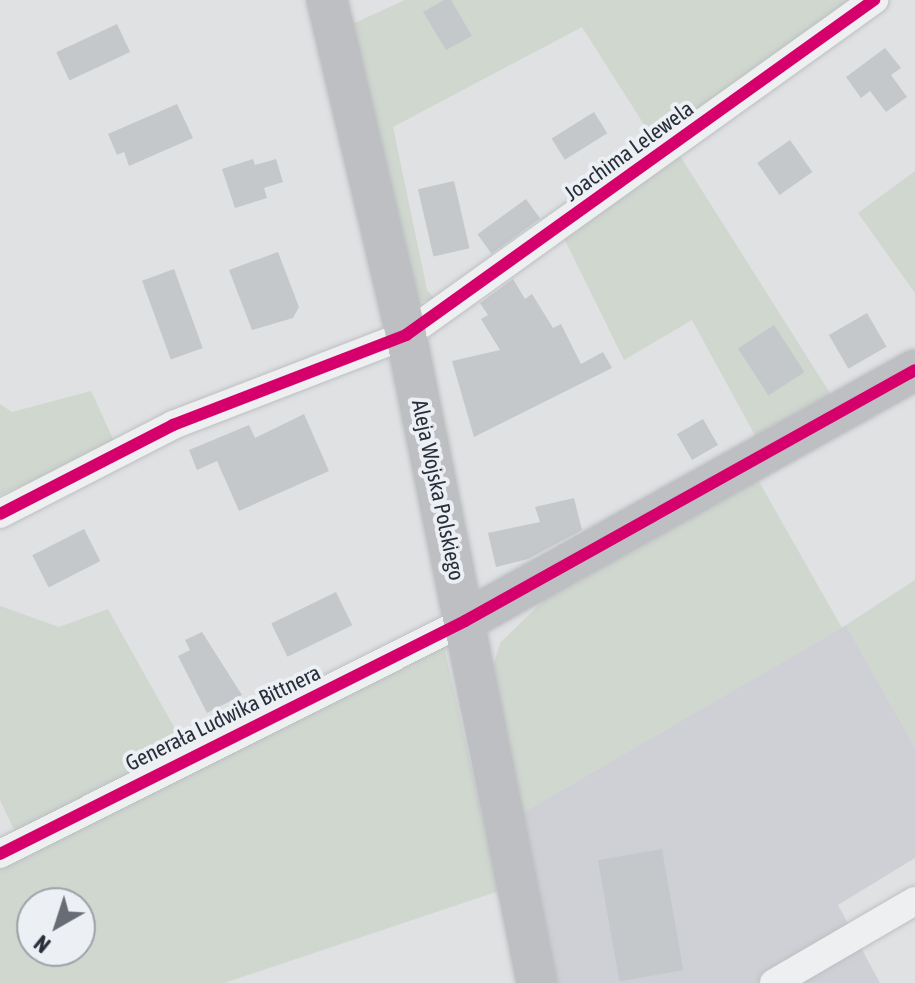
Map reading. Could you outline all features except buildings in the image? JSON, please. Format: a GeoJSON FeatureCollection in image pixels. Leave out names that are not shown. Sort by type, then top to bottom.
{"type":"FeatureCollection","features":[{"type":"Feature","properties":{"kind":"street","name":"Aleja Wojska Polskiego"},"geometry":{"type":"LineString","coordinates":[[327,0],[406,335],[537,983]]}},
{"type":"Feature","properties":{"kind":"street","name":"Joachima Lelewela"},"geometry":{"type":"LineString","coordinates":[[0,514],[173,425],[406,335],[874,0]]}},
{"type":"Feature","properties":{"kind":"street"},"geometry":{"type":"LineString","coordinates":[[465,621],[915,370]]}},
{"type":"Feature","properties":{"kind":"street","name":"Generała Ludwika Bittnera"},"geometry":{"type":"LineString","coordinates":[[0,854],[465,621]]}},
{"type":"Feature","properties":{"kind":"street"},"geometry":{"type":"LineString","coordinates":[[774,983],[915,901]]}},
{"type":"Feature","properties":{"kind":"shaded area"},"geometry":{"type":"Polygon","coordinates":[[[405,0],[857,0],[657,145],[582,27],[393,127],[427,290],[435,299],[408,304],[348,26],[405,0]]]}},
{"type":"Feature","properties":{"kind":"shaded area"},"geometry":{"type":"Polygon","coordinates":[[[677,151],[833,398],[757,439],[692,320],[624,360],[561,232],[677,151]]]}},
{"type":"Feature","properties":{"kind":"shaded area"},"geometry":{"type":"Polygon","coordinates":[[[915,171],[915,293],[858,213],[915,171]]]}},
{"type":"Feature","properties":{"kind":"shaded area"},"geometry":{"type":"Polygon","coordinates":[[[91,391],[116,445],[0,495],[0,404],[12,412],[91,391]]]}},
{"type":"Feature","properties":{"kind":"shaded area"},"geometry":{"type":"Polygon","coordinates":[[[757,478],[842,628],[522,813],[493,667],[500,643],[543,601],[757,478]]]}},
{"type":"Feature","properties":{"kind":"shaded area"},"geometry":{"type":"Polygon","coordinates":[[[915,580],[915,747],[846,625],[915,580]]]}},
{"type":"Feature","properties":{"kind":"shaded area"},"geometry":{"type":"Polygon","coordinates":[[[0,606],[59,627],[108,609],[184,745],[17,836],[0,800],[0,606]]]}},
{"type":"Feature","properties":{"kind":"shaded area"},"geometry":{"type":"Polygon","coordinates":[[[846,625],[915,747],[915,858],[838,905],[880,983],[555,983],[522,813],[846,625]]]}},
{"type":"Feature","properties":{"kind":"shaded area"},"geometry":{"type":"Polygon","coordinates":[[[441,633],[499,891],[224,983],[0,983],[0,865],[441,633]]]}},
{"type":"Feature","properties":{"kind":"cycle path"},"geometry":{"type":"LineString","coordinates":[[0,514],[173,425],[406,335],[874,0]]}},
{"type":"Feature","properties":{"kind":"cycle path"},"geometry":{"type":"LineString","coordinates":[[0,854],[465,621],[915,370]]}}]}
